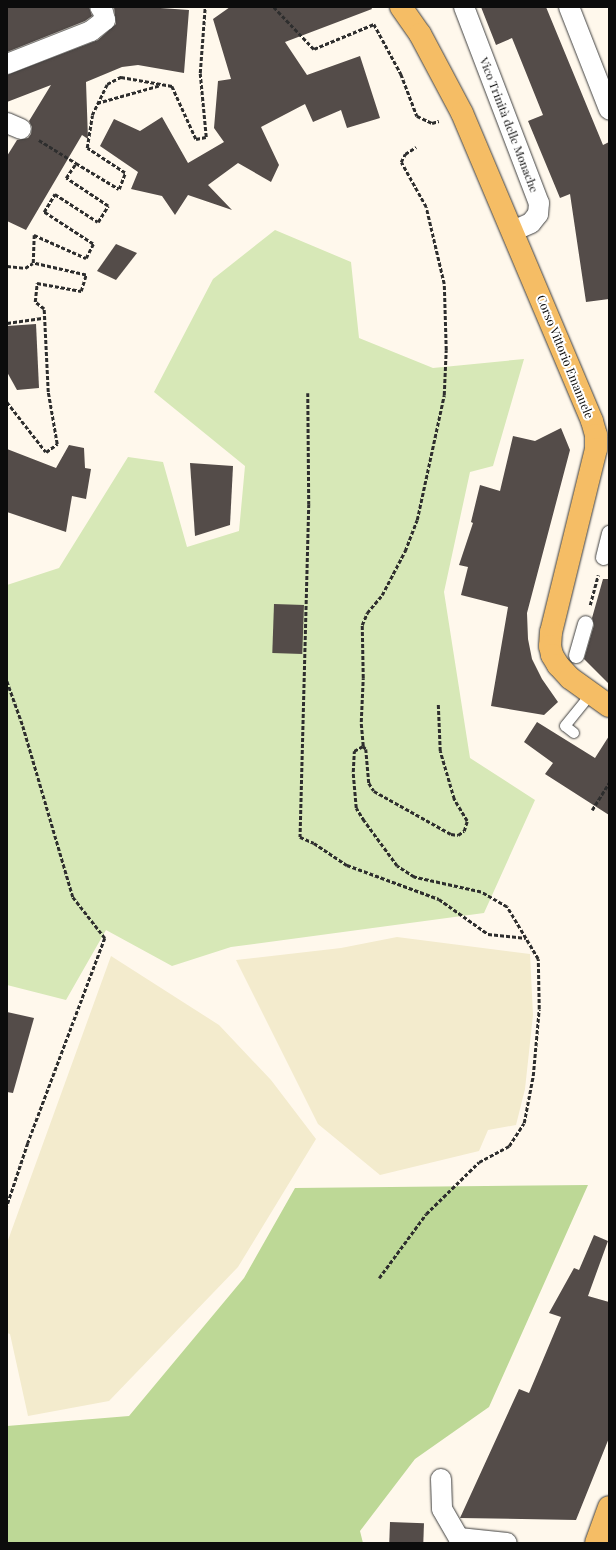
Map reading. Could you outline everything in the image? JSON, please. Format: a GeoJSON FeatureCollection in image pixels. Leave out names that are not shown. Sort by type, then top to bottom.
{"type":"FeatureCollection","features":[{"type":"Feature","properties":{"kind":"main road","name":"Corso Vittorio Emanuele"},"geometry":{"type":"LineString","coordinates":[[401,7],[420,34],[462,113],[583,397],[596,435],[596,449],[551,632],[550,646],[552,656],[570,678],[609,706]]}},
{"type":"Feature","properties":{"kind":"main road"},"geometry":{"type":"LineString","coordinates":[[596,1543],[609,1507]]}},
{"type":"Feature","properties":{"kind":"street"},"geometry":{"type":"LineString","coordinates":[[7,64],[91,31],[105,20],[102,8],[100,7]]}},
{"type":"Feature","properties":{"kind":"street","name":"Vico Trinità delle Monache"},"geometry":{"type":"LineString","coordinates":[[464,7],[539,203],[538,214],[531,223],[513,231]]}},
{"type":"Feature","properties":{"kind":"street"},"geometry":{"type":"LineString","coordinates":[[569,7],[605,84],[609,108]]}},
{"type":"Feature","properties":{"kind":"street"},"geometry":{"type":"LineString","coordinates":[[603,557],[609,533]]}},
{"type":"Feature","properties":{"kind":"street"},"geometry":{"type":"LineString","coordinates":[[576,655],[585,623]]}},
{"type":"Feature","properties":{"kind":"street"},"geometry":{"type":"LineString","coordinates":[[441,1479],[442,1509],[459,1538],[507,1543]]}},
{"type":"Feature","properties":{"kind":"lane"},"geometry":{"type":"LineString","coordinates":[[574,733],[565,726],[591,694]]}},
{"type":"Feature","properties":{"kind":"path"},"geometry":{"type":"LineString","coordinates":[[38,140],[119,189],[125,173],[87,148],[92,115],[106,84],[121,77],[172,86],[196,139],[206,136],[200,74],[205,7]]}},
{"type":"Feature","properties":{"kind":"path"},"geometry":{"type":"LineString","coordinates":[[274,7],[314,49],[374,24],[402,74],[417,116],[432,123],[462,113]]}},
{"type":"Feature","properties":{"kind":"path"},"geometry":{"type":"LineString","coordinates":[[97,103],[164,85]]}},
{"type":"Feature","properties":{"kind":"path"},"geometry":{"type":"LineString","coordinates":[[416,147],[405,154],[402,162],[426,207],[444,284],[446,350],[444,395],[417,520],[405,551],[382,595],[367,613],[362,625],[363,678],[361,722],[363,746],[366,749],[369,783],[374,791],[451,834],[461,834],[466,828],[467,821],[454,799],[440,751],[438,703]]}},
{"type":"Feature","properties":{"kind":"path"},"geometry":{"type":"LineString","coordinates":[[33,263],[34,235],[86,258],[93,244],[44,212],[55,194],[98,222],[108,206],[66,178],[76,163]]}},
{"type":"Feature","properties":{"kind":"path"},"geometry":{"type":"LineString","coordinates":[[7,266],[25,268],[33,263],[86,275],[82,291],[37,283],[35,302],[44,309],[48,392],[57,444],[46,452],[7,402]]}},
{"type":"Feature","properties":{"kind":"path"},"geometry":{"type":"LineString","coordinates":[[7,323],[44,318]]}},
{"type":"Feature","properties":{"kind":"path"},"geometry":{"type":"LineString","coordinates":[[308,393],[309,504],[300,837],[314,843],[347,865],[439,899],[488,934],[527,938]]}},
{"type":"Feature","properties":{"kind":"path"},"geometry":{"type":"LineString","coordinates":[[585,623],[603,557]]}},
{"type":"Feature","properties":{"kind":"path"},"geometry":{"type":"LineString","coordinates":[[7,681],[23,726],[73,897],[105,938],[28,1143],[7,1206]]}},
{"type":"Feature","properties":{"kind":"path"},"geometry":{"type":"LineString","coordinates":[[363,746],[354,751],[353,772],[356,808],[364,822],[397,866],[414,877],[481,892],[507,907],[527,938],[538,959],[539,1009],[533,1076],[524,1123],[509,1146],[479,1162],[426,1214],[379,1278]]}},
{"type":"Feature","properties":{"kind":"path"},"geometry":{"type":"LineString","coordinates":[[592,810],[609,783]]}},
{"type":"Feature","properties":{"kind":"shaded area"},"geometry":{"type":"Polygon","coordinates":[[[397,937],[530,954],[533,1015],[525,1089],[516,1125],[488,1130],[479,1151],[380,1175],[318,1124],[236,960],[341,948],[397,937]]]}},
{"type":"Feature","properties":{"kind":"shaded area"},"geometry":{"type":"Polygon","coordinates":[[[111,956],[219,1025],[271,1080],[316,1139],[238,1267],[109,1401],[28,1416],[10,1334],[7,1333],[7,1243],[111,956]]]}},
{"type":"Feature","properties":{"kind":"green space"},"geometry":{"type":"Polygon","coordinates":[[[275,230],[351,262],[359,338],[433,368],[524,359],[493,466],[470,472],[444,592],[470,758],[535,800],[484,913],[231,947],[172,966],[106,930],[66,1000],[7,985],[7,585],[59,568],[128,457],[163,462],[187,547],[239,531],[245,466],[154,392],[213,279],[275,230]]]}},
{"type":"Feature","properties":{"kind":"green space"},"geometry":{"type":"Polygon","coordinates":[[[588,1185],[489,1407],[415,1459],[360,1531],[363,1543],[7,1543],[7,1426],[129,1416],[244,1278],[295,1188],[588,1185]]]}},
{"type":"Feature","properties":{"kind":"building"},"geometry":{"type":"Polygon","coordinates":[[[7,7],[89,7],[92,16],[85,21],[7,52],[7,7]]]}},
{"type":"Feature","properties":{"kind":"building"},"geometry":{"type":"Polygon","coordinates":[[[114,7],[146,7],[189,10],[184,73],[138,65],[122,67],[86,82],[88,139],[82,135],[26,230],[7,221],[7,156],[17,140],[28,138],[31,134],[32,127],[29,121],[51,85],[7,102],[7,75],[98,40],[116,24],[114,7]]]}},
{"type":"Feature","properties":{"kind":"building"},"geometry":{"type":"Polygon","coordinates":[[[230,7],[371,7],[372,9],[285,42],[307,75],[360,56],[380,118],[347,128],[341,110],[313,122],[305,104],[261,127],[279,165],[271,182],[238,163],[208,185],[232,210],[188,195],[175,215],[162,196],[131,189],[138,172],[100,146],[114,119],[140,131],[162,117],[188,163],[224,142],[214,128],[218,81],[231,79],[213,19],[230,7]]]}},
{"type":"Feature","properties":{"kind":"building"},"geometry":{"type":"Polygon","coordinates":[[[481,7],[546,7],[603,145],[609,142],[609,299],[586,302],[570,194],[560,198],[528,121],[543,115],[512,38],[496,45],[481,7]]]}},
{"type":"Feature","properties":{"kind":"building"},"geometry":{"type":"Polygon","coordinates":[[[116,244],[137,253],[116,280],[97,271],[116,244]]]}},
{"type":"Feature","properties":{"kind":"building"},"geometry":{"type":"Polygon","coordinates":[[[36,324],[39,388],[17,390],[7,372],[7,326],[36,324]]]}},
{"type":"Feature","properties":{"kind":"building"},"geometry":{"type":"Polygon","coordinates":[[[561,428],[570,450],[527,613],[528,639],[532,659],[542,679],[558,702],[544,715],[491,706],[508,607],[461,595],[468,567],[459,565],[473,523],[471,522],[480,485],[500,491],[513,436],[535,441],[561,428]]]}},
{"type":"Feature","properties":{"kind":"building"},"geometry":{"type":"Polygon","coordinates":[[[69,445],[84,448],[85,468],[91,469],[86,499],[72,496],[66,532],[7,512],[7,449],[56,468],[69,445]]]}},
{"type":"Feature","properties":{"kind":"building"},"geometry":{"type":"Polygon","coordinates":[[[190,463],[233,466],[230,525],[195,536],[190,463]]]}},
{"type":"Feature","properties":{"kind":"building"},"geometry":{"type":"Polygon","coordinates":[[[603,579],[609,579],[609,684],[584,659],[594,625],[592,618],[603,579]]]}},
{"type":"Feature","properties":{"kind":"building"},"geometry":{"type":"Polygon","coordinates":[[[274,604],[304,605],[302,654],[272,653],[274,604]]]}},
{"type":"Feature","properties":{"kind":"building"},"geometry":{"type":"Polygon","coordinates":[[[537,722],[595,758],[609,736],[609,815],[545,774],[553,763],[524,742],[537,722]]]}},
{"type":"Feature","properties":{"kind":"building"},"geometry":{"type":"Polygon","coordinates":[[[7,1012],[34,1018],[13,1093],[7,1092],[7,1012]]]}},
{"type":"Feature","properties":{"kind":"building"},"geometry":{"type":"Polygon","coordinates":[[[594,1235],[608,1241],[588,1296],[609,1302],[609,1438],[576,1520],[460,1518],[519,1389],[529,1393],[561,1317],[549,1313],[574,1268],[579,1270],[594,1235]]]}},
{"type":"Feature","properties":{"kind":"building"},"geometry":{"type":"Polygon","coordinates":[[[390,1522],[424,1523],[423,1543],[389,1543],[390,1522]]]}}]}
